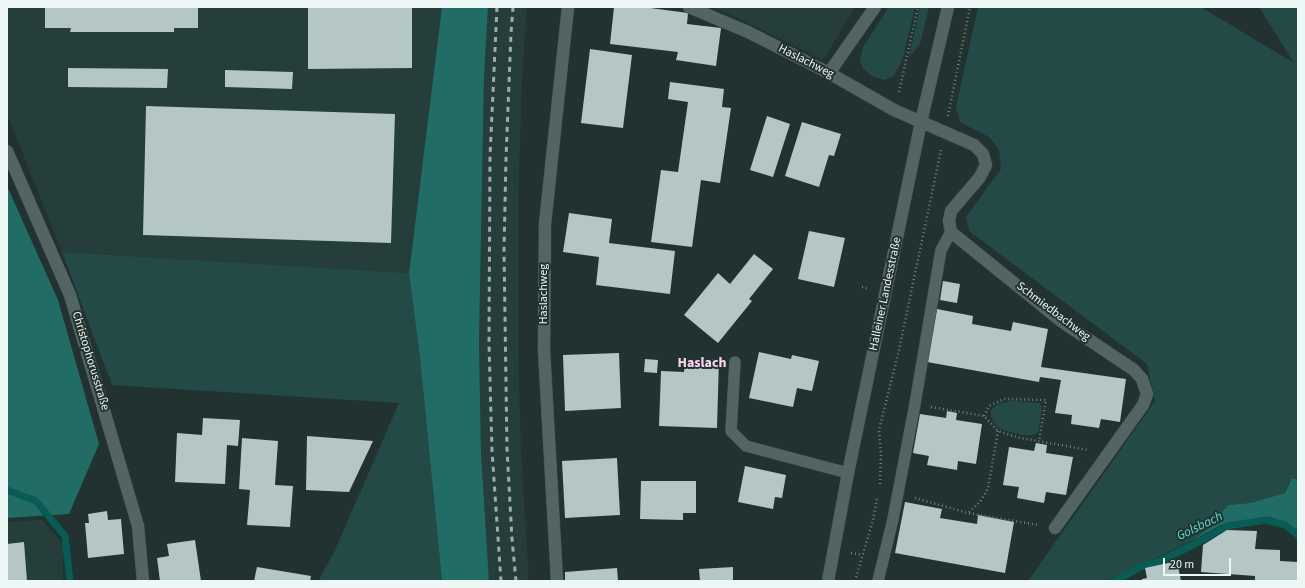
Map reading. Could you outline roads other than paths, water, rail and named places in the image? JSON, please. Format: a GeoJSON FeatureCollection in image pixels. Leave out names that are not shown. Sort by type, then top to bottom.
{"type":"FeatureCollection","features":[{"type":"Feature","properties":{"kind":"street","name":"Haslachweg"},"geometry":{"type":"LineString","coordinates":[[557,581],[544,350],[544,224],[568,7]]}},
{"type":"Feature","properties":{"kind":"street","name":"Haslachweg"},"geometry":{"type":"LineString","coordinates":[[688,7],[748,32],[829,73],[894,110],[921,122]]}},
{"type":"Feature","properties":{"kind":"street"},"geometry":{"type":"LineString","coordinates":[[829,73],[875,7]]}},
{"type":"Feature","properties":{"kind":"street","name":"Halleiner Landesstraße"},"geometry":{"type":"LineString","coordinates":[[828,581],[848,472],[921,122],[948,7]]}},
{"type":"Feature","properties":{"kind":"street"},"geometry":{"type":"LineString","coordinates":[[921,122],[974,145],[983,154],[986,165],[980,176],[951,211],[949,220],[951,232]]}},
{"type":"Feature","properties":{"kind":"street","name":"Christophorusstraße"},"geometry":{"type":"LineString","coordinates":[[7,151],[70,295],[138,526],[143,581]]}},
{"type":"Feature","properties":{"kind":"street","name":"Schmiedbachweg"},"geometry":{"type":"LineString","coordinates":[[951,232],[1061,321],[1134,370],[1142,379],[1147,394],[1144,405],[1055,528]]}},
{"type":"Feature","properties":{"kind":"lane"},"geometry":{"type":"LineString","coordinates":[[878,581],[898,494],[941,250],[951,232]]}},
{"type":"Feature","properties":{"kind":"lane"},"geometry":{"type":"LineString","coordinates":[[735,362],[731,431],[746,446],[848,472]]}},
{"type":"Feature","properties":{"kind":"waterway","name":"Golsbach"},"geometry":{"type":"LineString","coordinates":[[7,490],[36,501],[65,536],[70,581]]}},
{"type":"Feature","properties":{"kind":"waterway","name":"Golsbach"},"geometry":{"type":"LineString","coordinates":[[1115,581],[1143,566],[1160,561],[1195,544],[1227,526],[1266,520],[1285,525],[1298,535]]}},
{"type":"Feature","properties":{"kind":"railway"},"geometry":{"type":"LineString","coordinates":[[497,7],[490,156],[489,344],[492,451],[501,581]]}},
{"type":"Feature","properties":{"kind":"railway"},"geometry":{"type":"LineString","coordinates":[[513,7],[506,158],[504,251],[507,449],[516,581]]}},
{"type":"Feature","properties":{"kind":"district","name":"Haslach"},"geometry":{"type":"Point","coordinates":[702,364]}}]}
